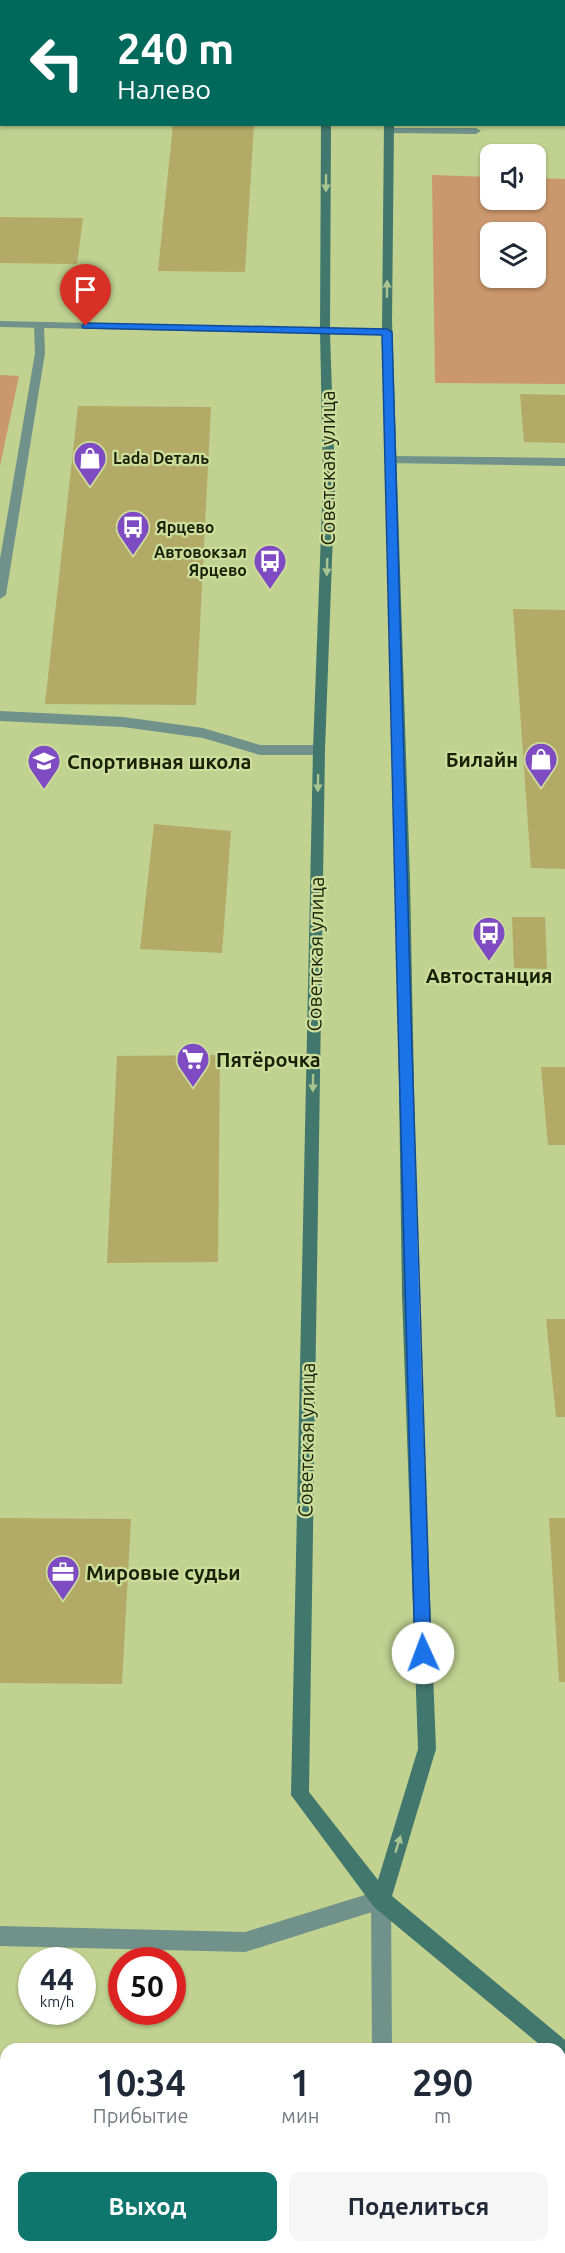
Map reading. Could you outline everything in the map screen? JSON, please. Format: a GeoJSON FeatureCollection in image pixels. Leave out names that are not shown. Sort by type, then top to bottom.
{"type":"FeatureCollection","features":[{"type":"Feature","properties":{"kind":"main road","name":"Советская улица"},"geometry":{"type":"LineString","coordinates":[[327,126],[325,331],[329,478],[319,750],[300,1795],[381,1900],[554,2043]]}},
{"type":"Feature","properties":{"kind":"main road"},"geometry":{"type":"LineString","coordinates":[[381,1900],[427,1749],[410,1294],[403,880],[387,332],[389,128]]}},
{"type":"Feature","properties":{"kind":"main road"},"geometry":{"type":"LineString","coordinates":[[325,331],[387,332]]}},
{"type":"Feature","properties":{"kind":"street"},"geometry":{"type":"LineString","coordinates":[[389,128],[476,131]]}},
{"type":"Feature","properties":{"kind":"street"},"geometry":{"type":"LineString","coordinates":[[0,324],[325,331]]}},
{"type":"Feature","properties":{"kind":"street"},"geometry":{"type":"LineString","coordinates":[[0,595],[40,353],[39,325]]}},
{"type":"Feature","properties":{"kind":"street"},"geometry":{"type":"LineString","coordinates":[[391,460],[565,462]]}},
{"type":"Feature","properties":{"kind":"street"},"geometry":{"type":"LineString","coordinates":[[0,716],[123,722],[203,733],[260,750],[319,750]]}},
{"type":"Feature","properties":{"kind":"street"},"geometry":{"type":"LineString","coordinates":[[0,1936],[245,1942],[381,1900],[382,2043]]}},
{"type":"Feature","properties":{"kind":"shaded area"},"geometry":{"type":"Polygon","coordinates":[[[432,175],[480,177],[480,210],[546,210],[546,178],[565,179],[565,384],[435,383],[432,175]]]}},
{"type":"Feature","properties":{"kind":"shaded area"},"geometry":{"type":"Polygon","coordinates":[[[0,375],[19,376],[0,466],[0,375]]]}},
{"type":"Feature","properties":{"kind":"building"},"geometry":{"type":"Polygon","coordinates":[[[173,126],[254,126],[245,272],[158,271],[173,126]]]}},
{"type":"Feature","properties":{"kind":"building"},"geometry":{"type":"Polygon","coordinates":[[[0,217],[83,218],[77,264],[0,263],[0,217]]]}},
{"type":"Feature","properties":{"kind":"building"},"geometry":{"type":"Polygon","coordinates":[[[520,394],[565,395],[565,443],[524,442],[520,394]]]}},
{"type":"Feature","properties":{"kind":"building","name":"Ярцево"},"geometry":{"type":"Polygon","coordinates":[[[78,406],[211,407],[196,705],[45,704],[78,406]]]}},
{"type":"Feature","properties":{"kind":"building"},"geometry":{"type":"Polygon","coordinates":[[[513,609],[565,610],[565,869],[531,868],[513,609]]]}},
{"type":"Feature","properties":{"kind":"building"},"geometry":{"type":"Polygon","coordinates":[[[154,824],[231,831],[222,953],[140,949],[154,824]]]}},
{"type":"Feature","properties":{"kind":"building"},"geometry":{"type":"Polygon","coordinates":[[[512,917],[545,917],[547,969],[514,968],[512,917]]]}},
{"type":"Feature","properties":{"kind":"building"},"geometry":{"type":"Polygon","coordinates":[[[220,1055],[218,1262],[107,1263],[117,1056],[220,1055]]]}},
{"type":"Feature","properties":{"kind":"building"},"geometry":{"type":"Polygon","coordinates":[[[541,1067],[565,1067],[565,1145],[548,1145],[541,1067]]]}},
{"type":"Feature","properties":{"kind":"building"},"geometry":{"type":"Polygon","coordinates":[[[546,1319],[565,1319],[565,1417],[556,1417],[546,1319]]]}},
{"type":"Feature","properties":{"kind":"building","name":"Мировые судьи"},"geometry":{"type":"Polygon","coordinates":[[[0,1518],[131,1519],[122,1684],[0,1683],[0,1518]]]}},
{"type":"Feature","properties":{"kind":"building"},"geometry":{"type":"Polygon","coordinates":[[[549,1518],[565,1518],[565,1682],[559,1682],[549,1518]]]}},
{"type":"Feature","properties":{"kind":"place","name":"Lada Dеталь"},"geometry":{"type":"Point","coordinates":[90,487]}},
{"type":"Feature","properties":{"kind":"place","name":"Ярцево"},"geometry":{"type":"Point","coordinates":[133,556]}},
{"type":"Feature","properties":{"kind":"place","name":"Автовокзал Ярцево"},"geometry":{"type":"Point","coordinates":[270,590]}},
{"type":"Feature","properties":{"kind":"place","name":"Билайн"},"geometry":{"type":"Point","coordinates":[541,788]}},
{"type":"Feature","properties":{"kind":"place","name":"Спортивная школа"},"geometry":{"type":"Point","coordinates":[44,790]}},
{"type":"Feature","properties":{"kind":"place","name":"Автостанция"},"geometry":{"type":"Point","coordinates":[489,962]}},
{"type":"Feature","properties":{"kind":"place","name":"Пятёрочка"},"geometry":{"type":"Point","coordinates":[193,1088]}},
{"type":"Feature","properties":{"kind":"place","name":"Мировые судьи"},"geometry":{"type":"Point","coordinates":[63,1601]}},
{"type":"Feature","properties":{"kind":"route"},"geometry":{"type":"LineString","coordinates":[[86,326],[387,332],[403,880],[410,1294],[423,1653]]}}]}
